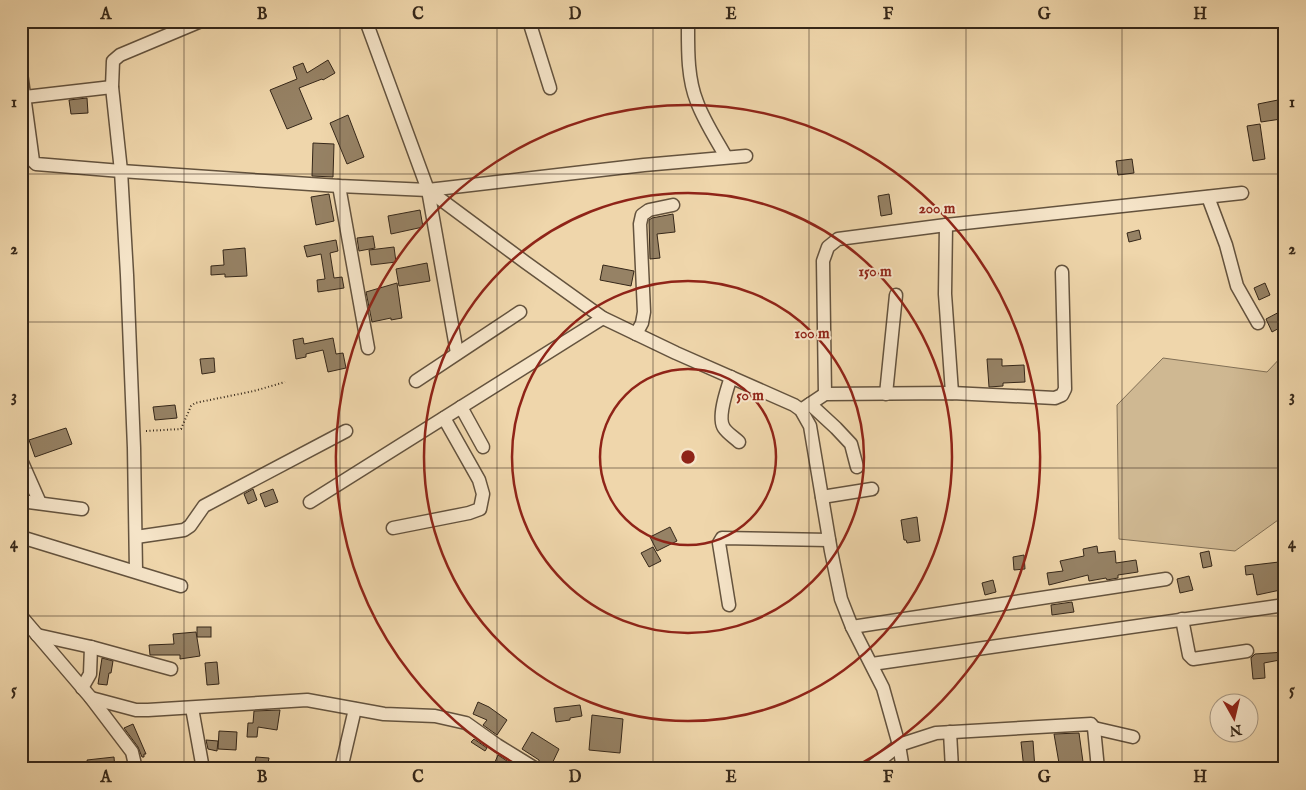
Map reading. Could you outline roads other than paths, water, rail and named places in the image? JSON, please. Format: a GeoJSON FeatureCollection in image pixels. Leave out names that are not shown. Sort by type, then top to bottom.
{"type":"FeatureCollection","features":[{"type":"Feature","properties":{"kind":"street"},"geometry":{"type":"LineString","coordinates":[[136,571],[134,432],[121,171],[112,87],[113,61],[116,57],[201,21]]}},
{"type":"Feature","properties":{"kind":"street"},"geometry":{"type":"LineString","coordinates":[[366,21],[428,190],[457,353]]}},
{"type":"Feature","properties":{"kind":"street"},"geometry":{"type":"LineString","coordinates":[[529,21],[550,88]]}},
{"type":"Feature","properties":{"kind":"street"},"geometry":{"type":"LineString","coordinates":[[688,21],[690,69],[694,95],[726,157]]}},
{"type":"Feature","properties":{"kind":"street"},"geometry":{"type":"LineString","coordinates":[[21,72],[33,161],[36,164],[339,186],[428,190],[644,165],[746,156]]}},
{"type":"Feature","properties":{"kind":"street"},"geometry":{"type":"LineString","coordinates":[[25,97],[112,87]]}},
{"type":"Feature","properties":{"kind":"street"},"geometry":{"type":"LineString","coordinates":[[339,186],[368,348]]}},
{"type":"Feature","properties":{"kind":"street"},"geometry":{"type":"LineString","coordinates":[[428,190],[603,318],[794,405],[805,407],[836,428],[851,444],[857,468]]}},
{"type":"Feature","properties":{"kind":"street"},"geometry":{"type":"LineString","coordinates":[[824,394],[823,261],[828,247],[838,240],[946,225],[1242,193]]}},
{"type":"Feature","properties":{"kind":"street"},"geometry":{"type":"LineString","coordinates":[[1208,197],[1226,244],[1237,286],[1258,323]]}},
{"type":"Feature","properties":{"kind":"street"},"geometry":{"type":"LineString","coordinates":[[636,334],[642,323],[644,312],[640,224],[642,215],[649,210],[672,205]]}},
{"type":"Feature","properties":{"kind":"street"},"geometry":{"type":"LineString","coordinates":[[946,225],[945,294],[952,394]]}},
{"type":"Feature","properties":{"kind":"street"},"geometry":{"type":"LineString","coordinates":[[805,407],[824,394],[952,394],[1055,398],[1062,395],[1066,389],[1062,272]]}},
{"type":"Feature","properties":{"kind":"street"},"geometry":{"type":"LineString","coordinates":[[886,394],[896,295]]}},
{"type":"Feature","properties":{"kind":"street"},"geometry":{"type":"LineString","coordinates":[[416,381],[520,312]]}},
{"type":"Feature","properties":{"kind":"street"},"geometry":{"type":"LineString","coordinates":[[310,502],[603,318]]}},
{"type":"Feature","properties":{"kind":"street"},"geometry":{"type":"LineString","coordinates":[[731,377],[725,394],[722,419],[724,428],[739,442]]}},
{"type":"Feature","properties":{"kind":"street"},"geometry":{"type":"LineString","coordinates":[[461,407],[483,447]]}},
{"type":"Feature","properties":{"kind":"street"},"geometry":{"type":"LineString","coordinates":[[805,407],[841,599],[852,627],[883,688],[900,744],[903,769]]}},
{"type":"Feature","properties":{"kind":"street"},"geometry":{"type":"LineString","coordinates":[[393,528],[480,509],[483,494],[479,480],[444,418]]}},
{"type":"Feature","properties":{"kind":"street"},"geometry":{"type":"LineString","coordinates":[[136,537],[184,530],[190,526],[204,506],[346,431]]}},
{"type":"Feature","properties":{"kind":"street"},"geometry":{"type":"LineString","coordinates":[[21,460],[40,504]]}},
{"type":"Feature","properties":{"kind":"street"},"geometry":{"type":"LineString","coordinates":[[822,497],[872,489]]}},
{"type":"Feature","properties":{"kind":"street"},"geometry":{"type":"LineString","coordinates":[[21,501],[82,509]]}},
{"type":"Feature","properties":{"kind":"street"},"geometry":{"type":"LineString","coordinates":[[21,536],[181,586]]}},
{"type":"Feature","properties":{"kind":"street"},"geometry":{"type":"LineString","coordinates":[[729,605],[719,543],[722,538],[829,540]]}},
{"type":"Feature","properties":{"kind":"street"},"geometry":{"type":"LineString","coordinates":[[852,627],[1166,580]]}},
{"type":"Feature","properties":{"kind":"street"},"geometry":{"type":"LineString","coordinates":[[872,664],[1285,605]]}},
{"type":"Feature","properties":{"kind":"street"},"geometry":{"type":"LineString","coordinates":[[21,616],[91,698],[132,752],[136,769]]}},
{"type":"Feature","properties":{"kind":"street"},"geometry":{"type":"LineString","coordinates":[[1182,619],[1189,655],[1193,659],[1247,651]]}},
{"type":"Feature","properties":{"kind":"street"},"geometry":{"type":"LineString","coordinates":[[37,635],[91,647],[171,669]]}},
{"type":"Feature","properties":{"kind":"street"},"geometry":{"type":"LineString","coordinates":[[82,688],[90,674],[91,647]]}},
{"type":"Feature","properties":{"kind":"street"},"geometry":{"type":"LineString","coordinates":[[91,698],[136,710],[307,700],[384,714],[436,716],[466,723],[532,768]]}},
{"type":"Feature","properties":{"kind":"street"},"geometry":{"type":"LineString","coordinates":[[192,708],[203,769]]}},
{"type":"Feature","properties":{"kind":"street"},"geometry":{"type":"LineString","coordinates":[[341,769],[355,709]]}},
{"type":"Feature","properties":{"kind":"street"},"geometry":{"type":"LineString","coordinates":[[869,769],[900,744],[936,733],[1091,724],[1094,728],[1133,737]]}},
{"type":"Feature","properties":{"kind":"street"},"geometry":{"type":"LineString","coordinates":[[1094,728],[1098,769]]}},
{"type":"Feature","properties":{"kind":"street"},"geometry":{"type":"LineString","coordinates":[[950,732],[952,769]]}}]}
